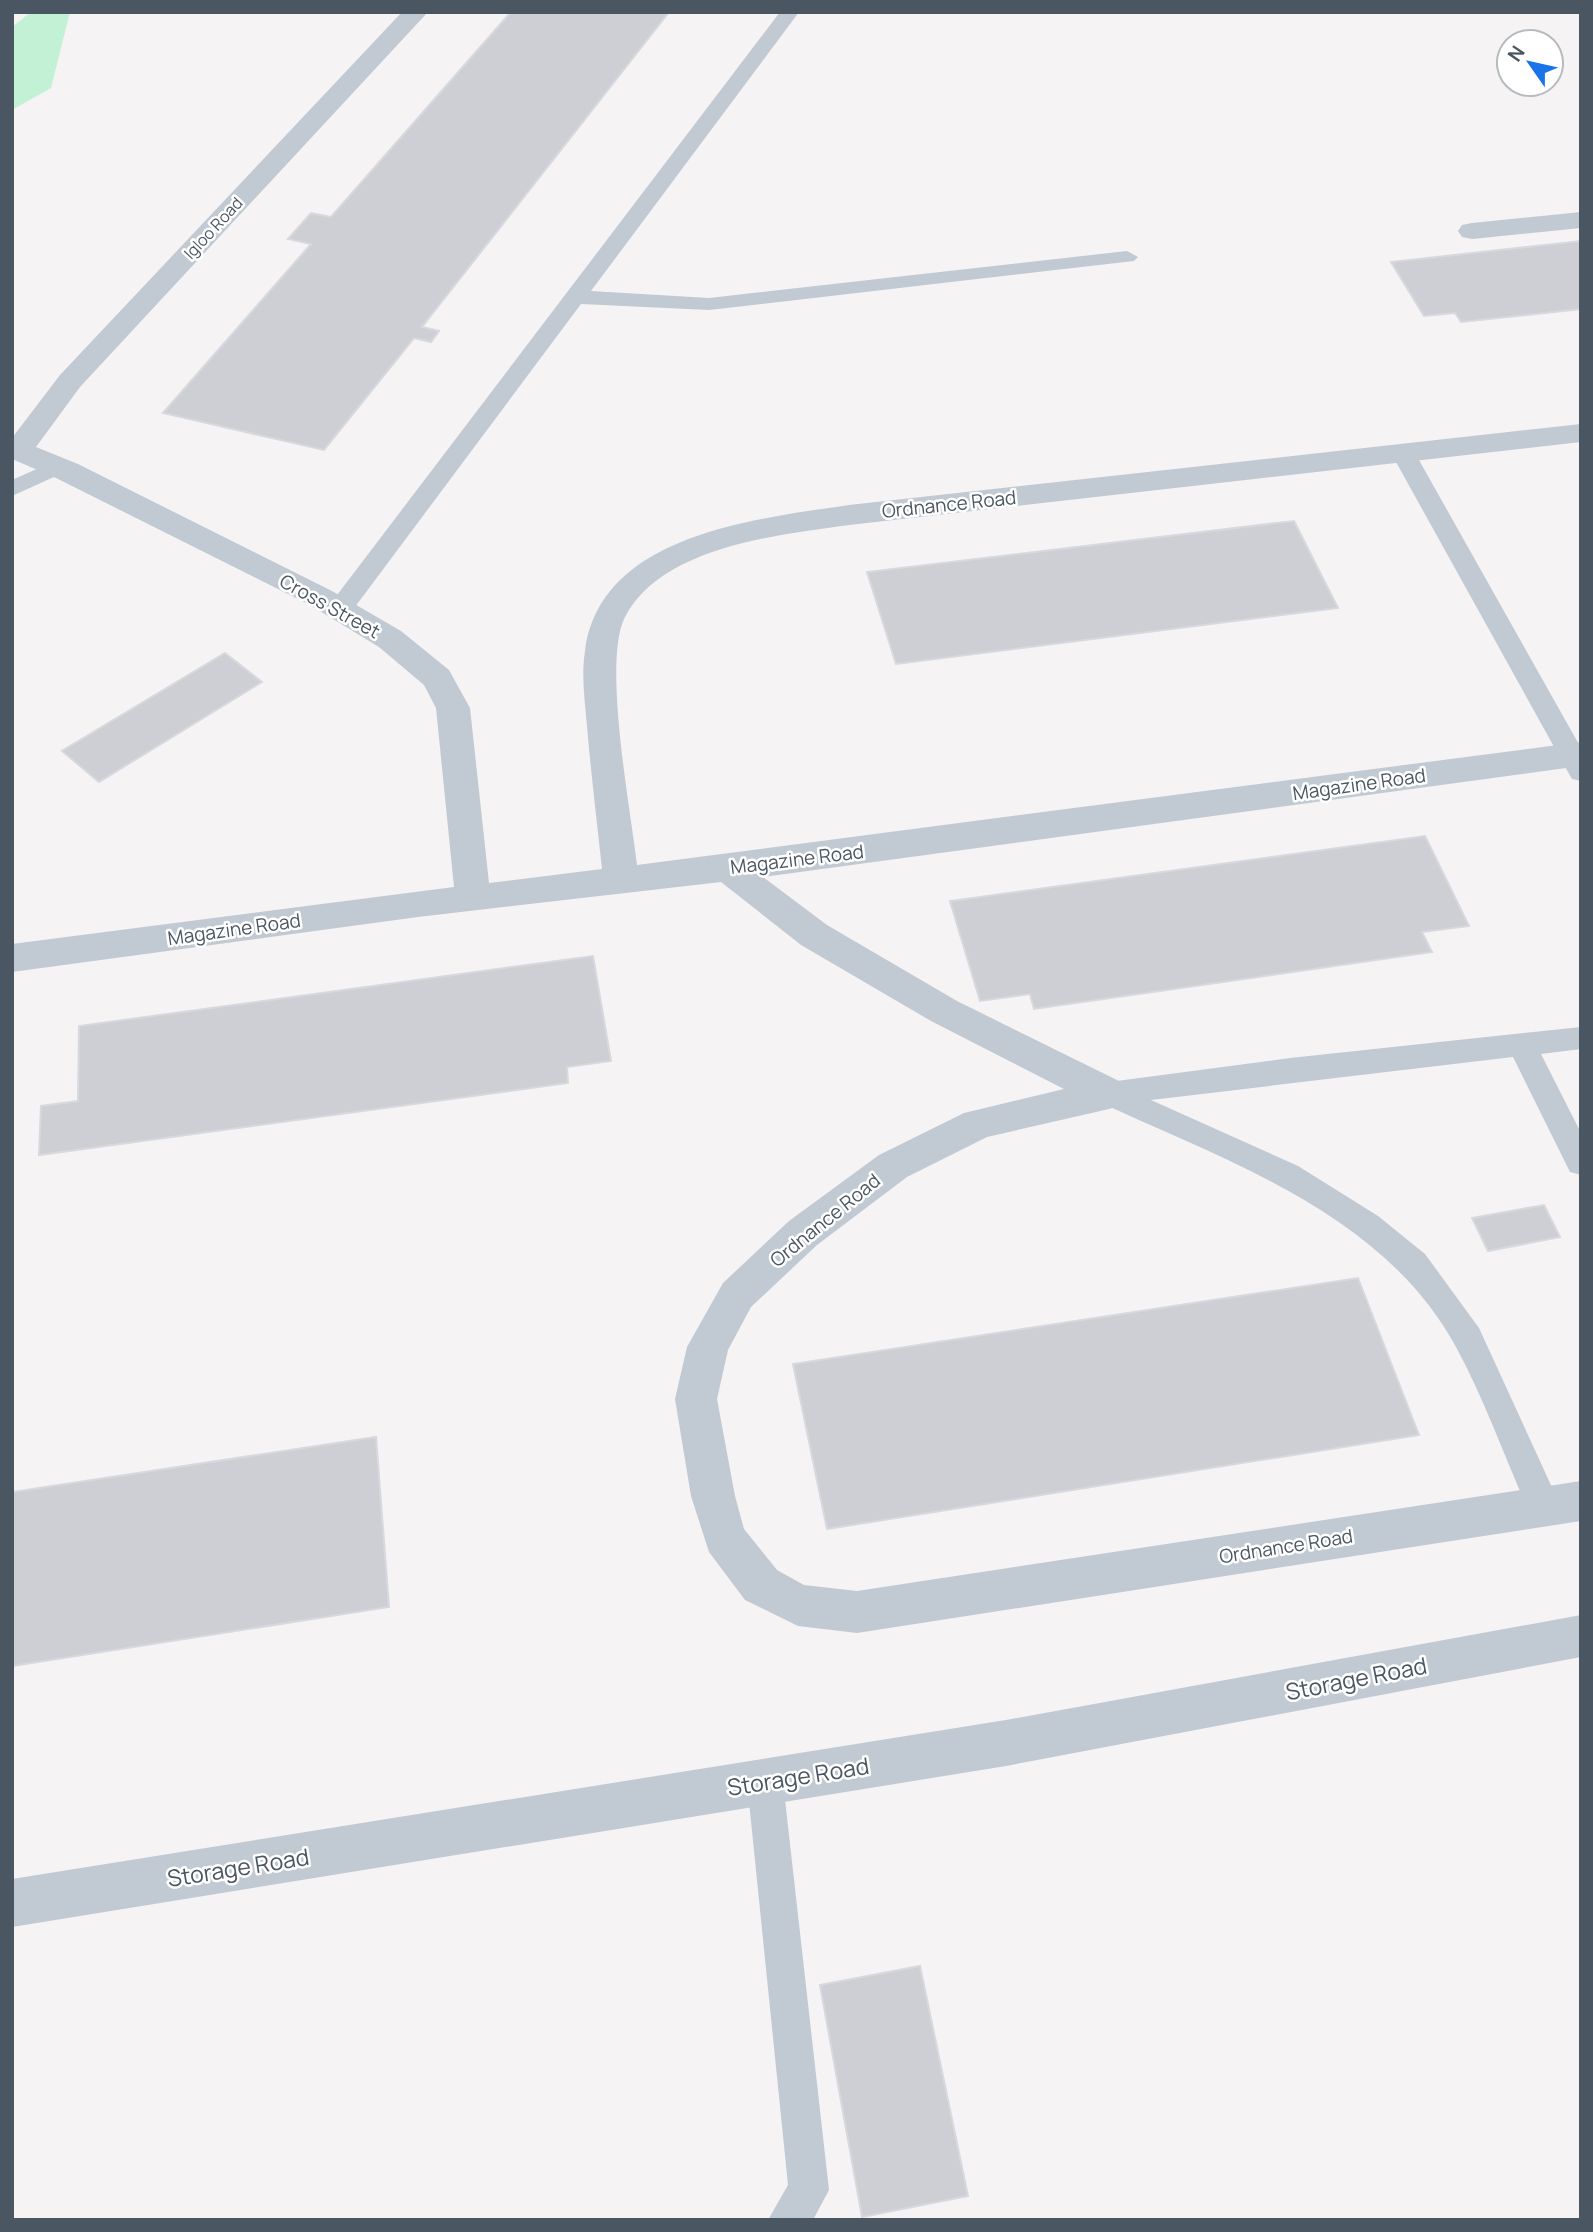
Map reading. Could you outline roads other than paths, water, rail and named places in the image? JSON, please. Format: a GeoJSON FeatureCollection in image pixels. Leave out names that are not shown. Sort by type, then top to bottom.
{"type":"FeatureCollection","features":[{"type":"Feature","properties":{"kind":"street","name":"Igloo Road"},"geometry":{"type":"LineString","coordinates":[[15,449],[70,380],[416,12]]}},
{"type":"Feature","properties":{"kind":"street"},"geometry":{"type":"LineString","coordinates":[[1472,231],[1581,220]]}},
{"type":"Feature","properties":{"kind":"street","name":"Ordnance Road"},"geometry":{"type":"LineString","coordinates":[[621,880],[600,659],[610,615],[637,582],[698,547],[757,530],[849,515],[1581,433]]}},
{"type":"Feature","properties":{"kind":"street","name":"Cross Street"},"geometry":{"type":"LineString","coordinates":[[15,449],[57,467],[340,609],[390,639],[437,678],[453,708],[472,898]]}},
{"type":"Feature","properties":{"kind":"street","name":"Magazine Road"},"geometry":{"type":"LineString","coordinates":[[12,958],[1578,760]]}},
{"type":"Feature","properties":{"kind":"street"},"geometry":{"type":"LineString","coordinates":[[728,868],[814,935],[944,1011],[1109,1094]]}},
{"type":"Feature","properties":{"kind":"street","name":"Ordnance Road"},"geometry":{"type":"LineString","coordinates":[[1109,1094],[978,1124],[893,1166],[803,1233],[737,1295],[708,1347],[696,1399],[713,1496],[725,1538],[761,1585],[798,1605],[857,1612],[1563,1504]]}},
{"type":"Feature","properties":{"kind":"street","name":"Storage Road"},"geometry":{"type":"LineString","coordinates":[[12,1903],[1006,1743],[1581,1636]]}},
{"type":"Feature","properties":{"kind":"lane"},"geometry":{"type":"LineString","coordinates":[[340,609],[790,12]]}},
{"type":"Feature","properties":{"kind":"lane"},"geometry":{"type":"LineString","coordinates":[[575,297],[709,304],[1127,257]]}},
{"type":"Feature","properties":{"kind":"lane"},"geometry":{"type":"LineString","coordinates":[[1403,453],[1578,760]]}},
{"type":"Feature","properties":{"kind":"lane"},"geometry":{"type":"LineString","coordinates":[[12,489],[57,467]]}},
{"type":"Feature","properties":{"kind":"lane"},"geometry":{"type":"LineString","coordinates":[[1109,1094],[1290,1070],[1581,1038]]}},
{"type":"Feature","properties":{"kind":"lane"},"geometry":{"type":"LineString","coordinates":[[1522,1045],[1581,1163]]}},
{"type":"Feature","properties":{"kind":"lane"},"geometry":{"type":"LineString","coordinates":[[1109,1094],[1287,1175],[1367,1225],[1414,1263],[1468,1338],[1563,1504]]}},
{"type":"Feature","properties":{"kind":"lane"},"geometry":{"type":"LineString","coordinates":[[765,1782],[809,2190],[788,2220]]}}]}
